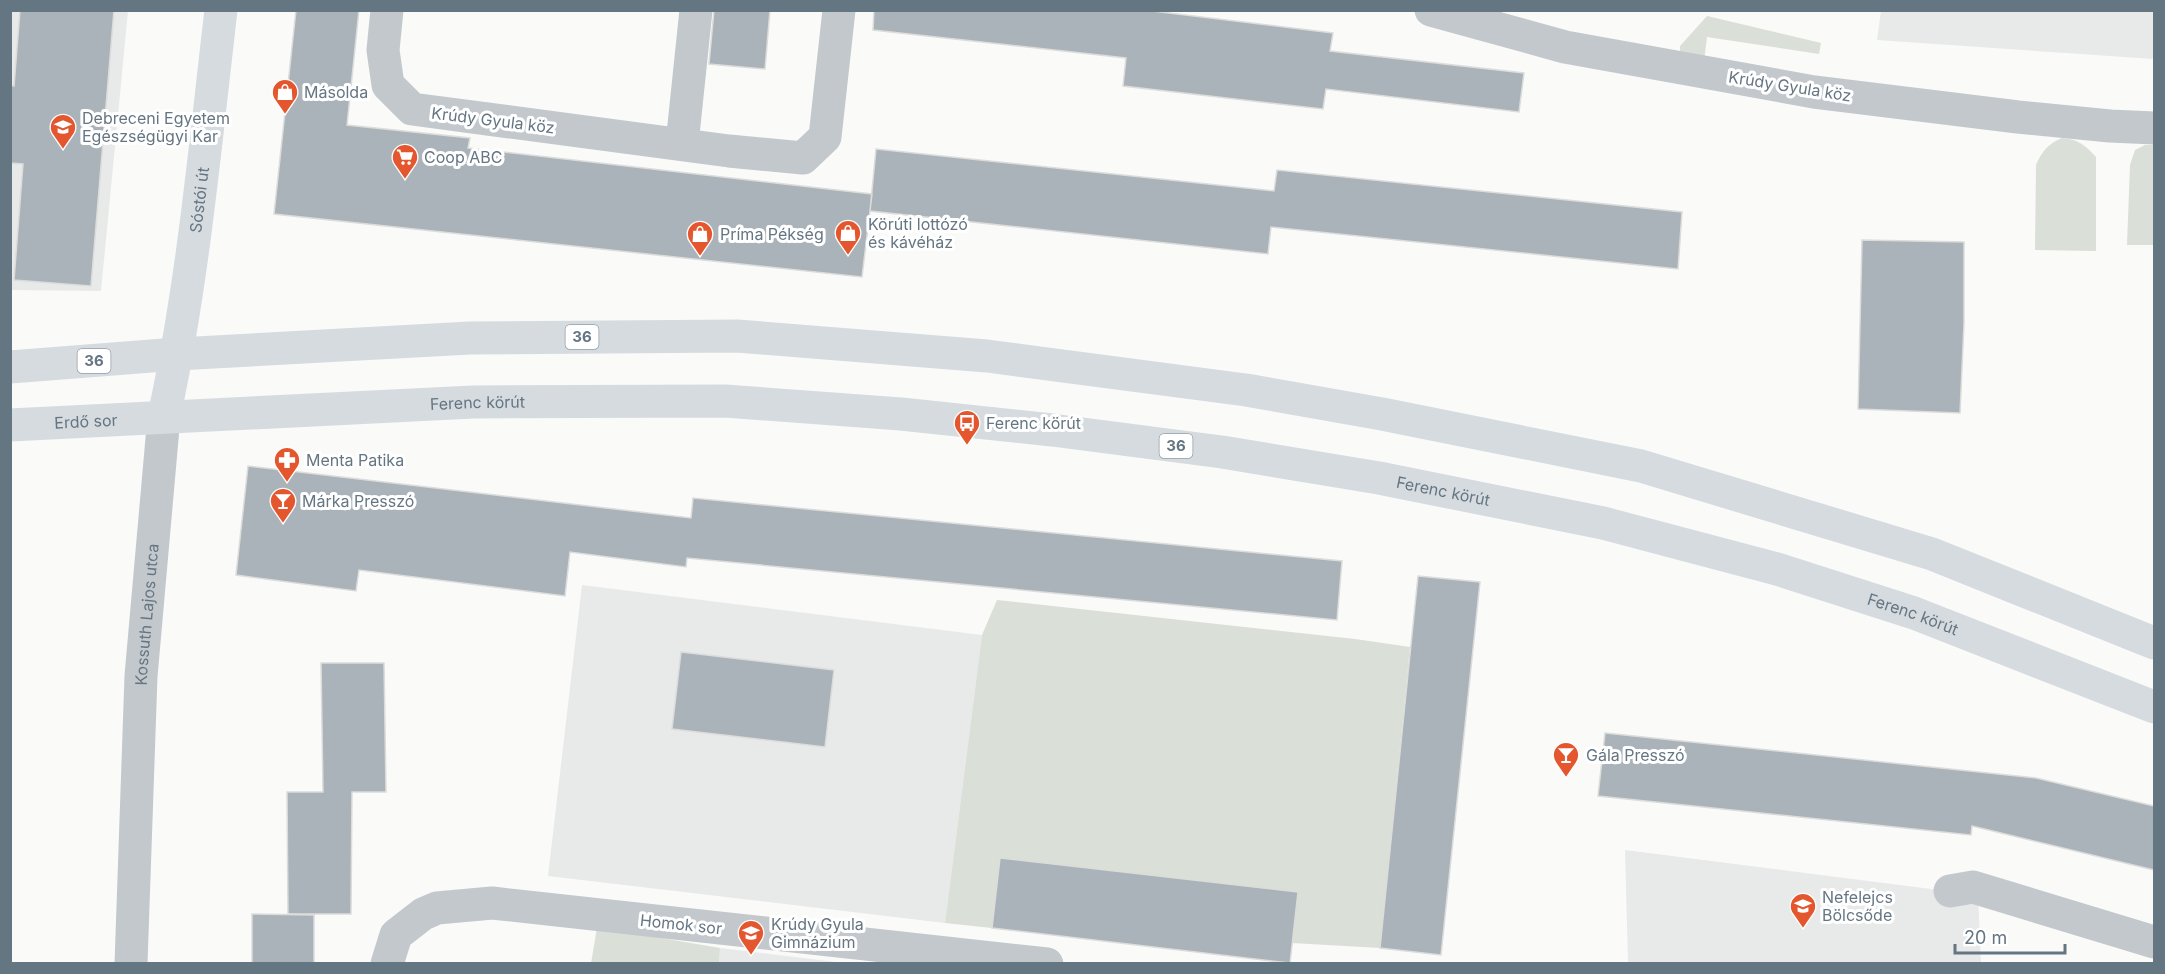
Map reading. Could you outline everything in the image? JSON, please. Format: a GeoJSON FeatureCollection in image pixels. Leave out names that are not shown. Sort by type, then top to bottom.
{"type":"FeatureCollection","features":[{"type":"Feature","properties":{"kind":"main road","name":"Sóstói út"},"geometry":{"type":"LineString","coordinates":[[177,354],[190,276],[221,10]]}},
{"type":"Feature","properties":{"kind":"main road","name":"36"},"geometry":{"type":"LineString","coordinates":[[10,367],[177,354],[470,338],[737,336],[987,356],[1246,390],[1382,414],[1641,466],[1932,554],[2154,644]]}},
{"type":"Feature","properties":{"kind":"main road","name":"Kossuth Lajos utca"},"geometry":{"type":"LineString","coordinates":[[164,416],[177,354]]}},
{"type":"Feature","properties":{"kind":"main road","name":"Ferenc körút"},"geometry":{"type":"LineString","coordinates":[[164,416],[473,402],[725,401],[901,414],[1052,430],[1222,452],[1379,478],[1603,523],[1743,560],[1914,613],[2154,706]]}},
{"type":"Feature","properties":{"kind":"main road","name":"Erdő sor"},"geometry":{"type":"LineString","coordinates":[[10,425],[164,416]]}},
{"type":"Feature","properties":{"kind":"street","name":"Krúdy Gyula köz"},"geometry":{"type":"LineString","coordinates":[[387,10],[383,50],[388,85],[412,109],[729,151],[803,158],[825,137],[839,10]]}},
{"type":"Feature","properties":{"kind":"street"},"geometry":{"type":"LineString","coordinates":[[682,144],[696,10]]}},
{"type":"Feature","properties":{"kind":"street","name":"Krúdy Gyula köz"},"geometry":{"type":"LineString","coordinates":[[1431,10],[1565,47],[1814,92],[2018,117],[2154,128]]}},
{"type":"Feature","properties":{"kind":"street","name":"Kossuth Lajos utca"},"geometry":{"type":"LineString","coordinates":[[131,963],[141,676],[164,416]]}},
{"type":"Feature","properties":{"kind":"street"},"geometry":{"type":"LineString","coordinates":[[1950,891],[1973,887],[2154,942]]}},
{"type":"Feature","properties":{"kind":"street","name":"Homok sor"},"geometry":{"type":"LineString","coordinates":[[387,963],[396,935],[423,914],[437,908],[492,903],[1047,963]]}},
{"type":"Feature","properties":{"kind":"shaded area","name":"Debreceni Egyetem Egészségügyi Kar"},"geometry":{"type":"Polygon","coordinates":[[[11,11],[128,11],[101,291],[11,290],[11,11]]]}},
{"type":"Feature","properties":{"kind":"shaded area"},"geometry":{"type":"Polygon","coordinates":[[[1881,11],[2154,11],[2154,59],[1877,40],[1881,11]]]}},
{"type":"Feature","properties":{"kind":"shaded area"},"geometry":{"type":"Polygon","coordinates":[[[1707,16],[1821,43],[1819,54],[1707,37],[1704,62],[1680,53],[1680,46],[1707,16]]]}},
{"type":"Feature","properties":{"kind":"shaded area"},"geometry":{"type":"Polygon","coordinates":[[[2062,138],[2081,144],[2096,157],[2096,251],[2035,250],[2036,165],[2046,148],[2062,138]]]}},
{"type":"Feature","properties":{"kind":"shaded area"},"geometry":{"type":"Polygon","coordinates":[[[2145,145],[2154,145],[2154,245],[2127,245],[2130,165],[2135,150],[2145,145]]]}},
{"type":"Feature","properties":{"kind":"shaded area"},"geometry":{"type":"Polygon","coordinates":[[[582,585],[982,635],[945,923],[548,876],[582,585]]]}},
{"type":"Feature","properties":{"kind":"shaded area"},"geometry":{"type":"Polygon","coordinates":[[[997,600],[1410,647],[1380,948],[1292,943],[1298,892],[1000,858],[992,928],[945,923],[982,635],[997,600]]]}},
{"type":"Feature","properties":{"kind":"shaded area","name":"Nefelejcs Bölcsőde"},"geometry":{"type":"Polygon","coordinates":[[[1625,850],[1978,895],[1981,963],[1628,963],[1625,850]]]}},
{"type":"Feature","properties":{"kind":"shaded area"},"geometry":{"type":"Polygon","coordinates":[[[597,927],[720,948],[719,963],[591,964],[597,927]]]}},
{"type":"Feature","properties":{"kind":"shaded area","name":"Krúdy Gyula Gimnázium"},"geometry":{"type":"Polygon","coordinates":[[[720,948],[844,963],[719,964],[720,948]]]}},
{"type":"Feature","properties":{"kind":"building","name":"Debreceni Egyetem Egészségügyi Kar"},"geometry":{"type":"Polygon","coordinates":[[[20,10],[114,10],[91,286],[14,280],[23,164],[10,163],[10,85],[14,86],[20,10]]]}},
{"type":"Feature","properties":{"kind":"building"},"geometry":{"type":"Polygon","coordinates":[[[296,10],[359,10],[347,125],[470,138],[468,148],[872,194],[862,277],[274,214],[296,10]]]}},
{"type":"Feature","properties":{"kind":"building"},"geometry":{"type":"Polygon","coordinates":[[[714,10],[770,10],[765,69],[709,64],[714,10]]]}},
{"type":"Feature","properties":{"kind":"building"},"geometry":{"type":"Polygon","coordinates":[[[874,10],[1144,10],[1333,33],[1330,51],[1524,73],[1519,112],[1326,89],[1323,109],[1123,86],[1126,58],[873,30],[874,10]]]}},
{"type":"Feature","properties":{"kind":"building"},"geometry":{"type":"Polygon","coordinates":[[[876,149],[1274,191],[1277,170],[1682,212],[1678,269],[1271,227],[1268,254],[870,211],[876,149]]]}},
{"type":"Feature","properties":{"kind":"building"},"geometry":{"type":"Polygon","coordinates":[[[1862,240],[1964,242],[1964,323],[1960,413],[1858,409],[1862,240]]]}},
{"type":"Feature","properties":{"kind":"building"},"geometry":{"type":"Polygon","coordinates":[[[248,466],[691,518],[693,498],[1342,561],[1337,620],[687,558],[686,567],[570,552],[565,596],[359,570],[356,591],[236,575],[248,466]]]}},
{"type":"Feature","properties":{"kind":"building"},"geometry":{"type":"Polygon","coordinates":[[[1418,576],[1480,582],[1441,955],[1380,948],[1418,576]]]}},
{"type":"Feature","properties":{"kind":"building"},"geometry":{"type":"Polygon","coordinates":[[[681,652],[834,670],[825,747],[672,729],[681,652]]]}},
{"type":"Feature","properties":{"kind":"building"},"geometry":{"type":"Polygon","coordinates":[[[321,663],[384,663],[386,792],[352,792],[351,914],[288,914],[287,792],[323,792],[321,663]]]}},
{"type":"Feature","properties":{"kind":"building"},"geometry":{"type":"Polygon","coordinates":[[[1605,733],[2036,778],[2154,806],[2154,870],[1972,826],[1971,835],[1598,796],[1605,733]]]}},
{"type":"Feature","properties":{"kind":"building"},"geometry":{"type":"Polygon","coordinates":[[[1000,858],[1298,892],[1290,963],[992,928],[1000,858]]]}},
{"type":"Feature","properties":{"kind":"building"},"geometry":{"type":"Polygon","coordinates":[[[252,914],[314,915],[314,963],[252,963],[252,914]]]}},
{"type":"Feature","properties":{"kind":"place","name":"Másolda"},"geometry":{"type":"Point","coordinates":[285,115]}},
{"type":"Feature","properties":{"kind":"place","name":"Debreceni Egyetem Egészségügyi Kar"},"geometry":{"type":"Point","coordinates":[63,150]}},
{"type":"Feature","properties":{"kind":"place","name":"Coop ABC"},"geometry":{"type":"Point","coordinates":[405,180]}},
{"type":"Feature","properties":{"kind":"place","name":"Körúti lottózó és kávéház"},"geometry":{"type":"Point","coordinates":[848,256]}},
{"type":"Feature","properties":{"kind":"place","name":"Príma Pékség"},"geometry":{"type":"Point","coordinates":[700,257]}},
{"type":"Feature","properties":{"kind":"place","name":"Ferenc körút"},"geometry":{"type":"Point","coordinates":[967,446]}},
{"type":"Feature","properties":{"kind":"place","name":"Menta Patika"},"geometry":{"type":"Point","coordinates":[287,483]}},
{"type":"Feature","properties":{"kind":"place","name":"Márka Presszó"},"geometry":{"type":"Point","coordinates":[283,524]}},
{"type":"Feature","properties":{"kind":"place","name":"Gála Presszó"},"geometry":{"type":"Point","coordinates":[1566,778]}},
{"type":"Feature","properties":{"kind":"place","name":"Nefelejcs Bölcsőde"},"geometry":{"type":"Point","coordinates":[1803,929]}},
{"type":"Feature","properties":{"kind":"place","name":"Krúdy Gyula Gimnázium"},"geometry":{"type":"Point","coordinates":[751,956]}}]}
